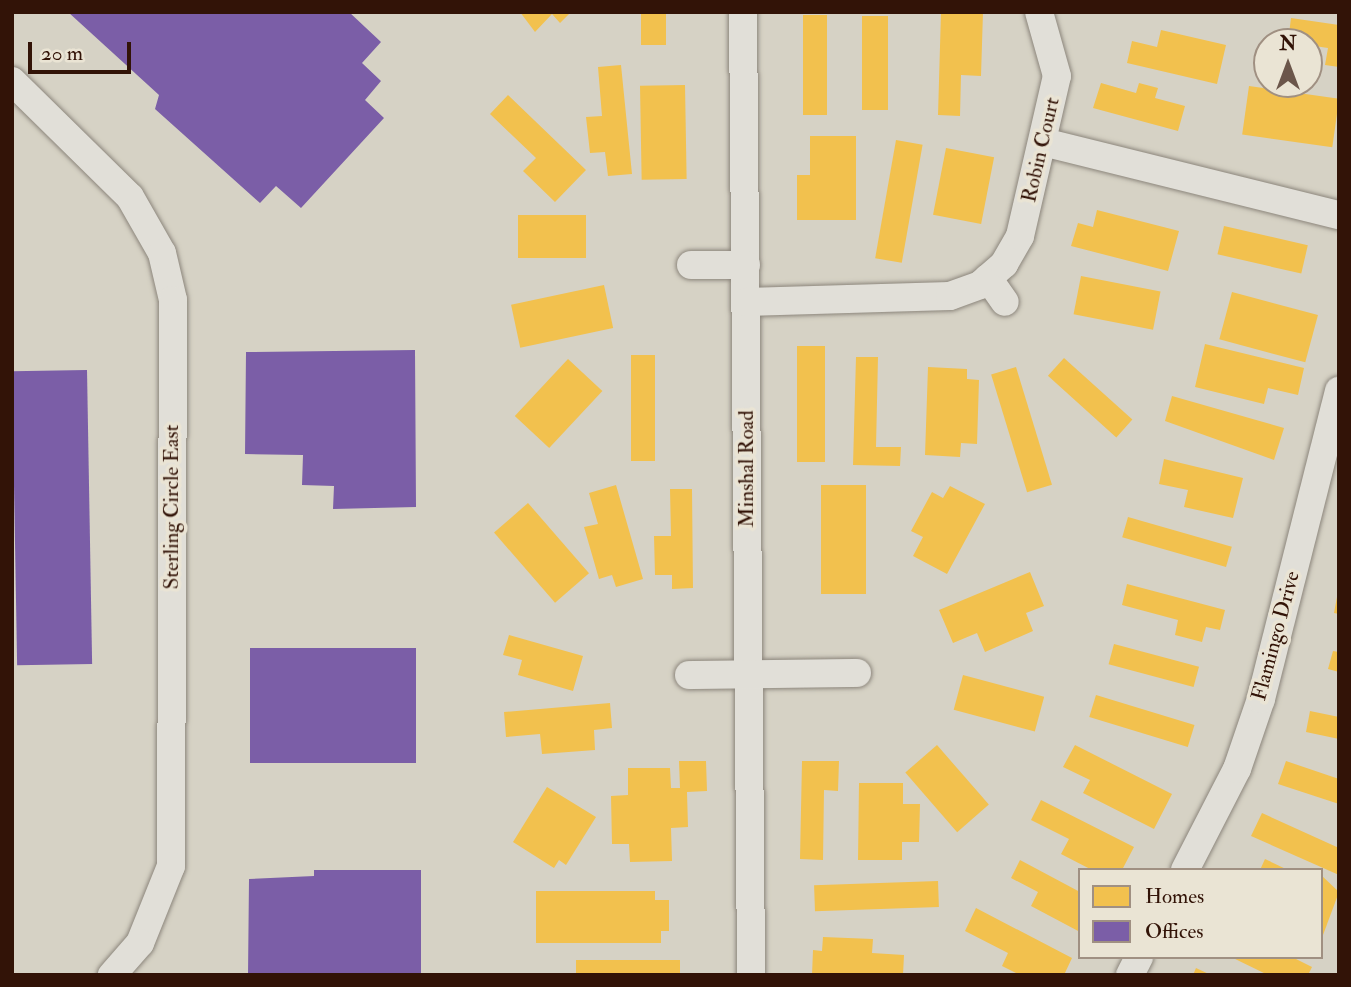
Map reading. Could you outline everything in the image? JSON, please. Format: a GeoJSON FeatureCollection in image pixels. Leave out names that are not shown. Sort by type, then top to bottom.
{"type":"FeatureCollection","features":[{"type":"Feature","properties":{"kind":"street","name":"Minshal Road"},"geometry":{"type":"LineString","coordinates":[[743,12],[751,975]]}},
{"type":"Feature","properties":{"kind":"street","name":"Robin Court"},"geometry":{"type":"LineString","coordinates":[[746,302],[950,296],[988,278],[1020,236],[1057,76],[1039,12]]}},
{"type":"Feature","properties":{"kind":"street","name":"Sterling Circle East"},"geometry":{"type":"LineString","coordinates":[[12,81],[130,197],[162,253],[173,300],[171,866],[140,943],[112,975]]}},
{"type":"Feature","properties":{"kind":"street"},"geometry":{"type":"LineString","coordinates":[[1043,142],[1339,215]]}},
{"type":"Feature","properties":{"kind":"street"},"geometry":{"type":"LineString","coordinates":[[691,265],[746,265]]}},
{"type":"Feature","properties":{"kind":"street"},"geometry":{"type":"LineString","coordinates":[[988,278],[1005,302]]}},
{"type":"Feature","properties":{"kind":"street","name":"Flamingo Drive"},"geometry":{"type":"LineString","coordinates":[[1186,868],[1237,769],[1261,699],[1339,391]]}},
{"type":"Feature","properties":{"kind":"street"},"geometry":{"type":"LineString","coordinates":[[689,675],[857,673]]}},
{"type":"Feature","properties":{"kind":"street"},"geometry":{"type":"LineString","coordinates":[[1129,975],[1138,959]]}},
{"type":"Feature","properties":{"kind":"building: Homes"},"geometry":{"type":"Polygon","coordinates":[[[520,12],[571,12],[560,23],[552,14],[535,32],[520,12]]]}},
{"type":"Feature","properties":{"kind":"building: Homes"},"geometry":{"type":"Polygon","coordinates":[[[641,12],[666,12],[666,45],[641,45],[641,12]]]}},
{"type":"Feature","properties":{"kind":"building: Homes"},"geometry":{"type":"Polygon","coordinates":[[[941,12],[983,12],[981,76],[961,75],[960,116],[938,115],[941,12]]]}},
{"type":"Feature","properties":{"kind":"building: Homes"},"geometry":{"type":"Polygon","coordinates":[[[803,15],[827,15],[827,115],[803,115],[803,15]]]}},
{"type":"Feature","properties":{"kind":"building: Homes"},"geometry":{"type":"Polygon","coordinates":[[[862,16],[888,16],[888,110],[862,110],[862,16]]]}},
{"type":"Feature","properties":{"kind":"building: Homes"},"geometry":{"type":"Polygon","coordinates":[[[1291,18],[1339,25],[1339,67],[1325,65],[1328,48],[1323,47],[1323,28],[1290,28],[1291,18]]]}},
{"type":"Feature","properties":{"kind":"building: Homes"},"geometry":{"type":"Polygon","coordinates":[[[1161,30],[1226,45],[1217,84],[1127,63],[1132,41],[1157,47],[1161,30]]]}},
{"type":"Feature","properties":{"kind":"building: Homes"},"geometry":{"type":"Polygon","coordinates":[[[621,65],[632,174],[608,176],[605,152],[590,153],[586,117],[602,116],[598,67],[621,65]]]}},
{"type":"Feature","properties":{"kind":"building: Homes"},"geometry":{"type":"Polygon","coordinates":[[[1101,83],[1136,93],[1139,83],[1158,88],[1155,98],[1185,106],[1178,131],[1093,108],[1101,83]]]}},
{"type":"Feature","properties":{"kind":"building: Homes"},"geometry":{"type":"Polygon","coordinates":[[[685,85],[687,179],[642,180],[640,86],[685,85]]]}},
{"type":"Feature","properties":{"kind":"building: Homes"},"geometry":{"type":"Polygon","coordinates":[[[1249,86],[1253,87],[1253,98],[1323,96],[1339,99],[1332,147],[1242,135],[1249,86]]]}},
{"type":"Feature","properties":{"kind":"building: Homes"},"geometry":{"type":"Polygon","coordinates":[[[508,95],[586,170],[555,202],[523,171],[536,158],[490,114],[508,95]]]}},
{"type":"Feature","properties":{"kind":"building: Homes"},"geometry":{"type":"Polygon","coordinates":[[[810,136],[856,136],[856,220],[797,220],[797,175],[810,175],[810,136]]]}},
{"type":"Feature","properties":{"kind":"building: Homes"},"geometry":{"type":"Polygon","coordinates":[[[896,140],[923,145],[902,263],[875,258],[896,140]]]}},
{"type":"Feature","properties":{"kind":"building: Homes"},"geometry":{"type":"Polygon","coordinates":[[[946,148],[994,157],[981,224],[933,215],[946,148]]]}},
{"type":"Feature","properties":{"kind":"building: Homes"},"geometry":{"type":"Polygon","coordinates":[[[1097,210],[1179,231],[1168,271],[1071,246],[1078,223],[1093,227],[1097,210]]]}},
{"type":"Feature","properties":{"kind":"building: Homes"},"geometry":{"type":"Polygon","coordinates":[[[518,215],[586,215],[586,258],[518,258],[518,215]]]}},
{"type":"Feature","properties":{"kind":"building: Homes"},"geometry":{"type":"Polygon","coordinates":[[[1224,226],[1308,245],[1301,274],[1217,254],[1224,226]]]}},
{"type":"Feature","properties":{"kind":"building: Homes"},"geometry":{"type":"Polygon","coordinates":[[[1081,276],[1161,291],[1153,330],[1074,314],[1081,276]]]}},
{"type":"Feature","properties":{"kind":"building: Homes"},"geometry":{"type":"Polygon","coordinates":[[[604,285],[613,328],[520,348],[511,305],[604,285]]]}},
{"type":"Feature","properties":{"kind":"building: Homes"},"geometry":{"type":"Polygon","coordinates":[[[1232,292],[1318,315],[1305,362],[1219,339],[1232,292]]]}},
{"type":"Feature","properties":{"kind":"building: Homes"},"geometry":{"type":"Polygon","coordinates":[[[1205,344],[1304,368],[1298,395],[1268,388],[1264,404],[1195,387],[1205,344]]]}},
{"type":"Feature","properties":{"kind":"building: Homes"},"geometry":{"type":"Polygon","coordinates":[[[797,346],[825,346],[825,462],[797,462],[797,346]]]}},
{"type":"Feature","properties":{"kind":"building: Homes"},"geometry":{"type":"Polygon","coordinates":[[[631,355],[655,355],[655,461],[631,461],[631,355]]]}},
{"type":"Feature","properties":{"kind":"building: Homes"},"geometry":{"type":"Polygon","coordinates":[[[856,357],[878,357],[876,447],[901,447],[900,466],[853,465],[856,357]]]}},
{"type":"Feature","properties":{"kind":"building: Homes"},"geometry":{"type":"Polygon","coordinates":[[[1064,358],[1132,420],[1116,437],[1048,376],[1064,358]]]}},
{"type":"Feature","properties":{"kind":"building: Homes"},"geometry":{"type":"Polygon","coordinates":[[[568,359],[602,391],[549,448],[515,416],[568,359]]]}},
{"type":"Feature","properties":{"kind":"building: Homes"},"geometry":{"type":"Polygon","coordinates":[[[928,367],[967,369],[967,379],[979,380],[977,444],[961,443],[960,457],[925,455],[928,367]]]}},
{"type":"Feature","properties":{"kind":"building: Homes"},"geometry":{"type":"Polygon","coordinates":[[[1016,367],[1052,485],[1027,492],[991,375],[1016,367]]]}},
{"type":"Feature","properties":{"kind":"building: Homes"},"geometry":{"type":"Polygon","coordinates":[[[1172,396],[1284,428],[1274,460],[1165,421],[1172,396]]]}},
{"type":"Feature","properties":{"kind":"building: Homes"},"geometry":{"type":"Polygon","coordinates":[[[1164,459],[1243,478],[1233,518],[1184,507],[1188,490],[1159,484],[1164,459]]]}},
{"type":"Feature","properties":{"kind":"building: Homes"},"geometry":{"type":"Polygon","coordinates":[[[616,485],[643,579],[616,587],[612,575],[599,579],[584,527],[598,524],[589,493],[616,485]]]}},
{"type":"Feature","properties":{"kind":"building: Homes"},"geometry":{"type":"Polygon","coordinates":[[[821,485],[866,485],[866,594],[821,594],[821,485]]]}},
{"type":"Feature","properties":{"kind":"building: Homes"},"geometry":{"type":"Polygon","coordinates":[[[950,486],[985,504],[947,574],[913,556],[923,537],[911,531],[932,492],[943,498],[950,486]]]}},
{"type":"Feature","properties":{"kind":"building: Homes"},"geometry":{"type":"Polygon","coordinates":[[[670,489],[692,489],[693,588],[672,589],[672,575],[655,575],[654,536],[671,536],[670,489]]]}},
{"type":"Feature","properties":{"kind":"building: Homes"},"geometry":{"type":"Polygon","coordinates":[[[528,503],[589,573],[555,603],[494,533],[528,503]]]}},
{"type":"Feature","properties":{"kind":"building: Homes"},"geometry":{"type":"Polygon","coordinates":[[[1128,517],[1232,547],[1226,567],[1122,537],[1128,517]]]}},
{"type":"Feature","properties":{"kind":"building: Homes"},"geometry":{"type":"Polygon","coordinates":[[[1030,572],[1044,606],[1026,613],[1033,631],[985,652],[977,633],[953,643],[939,610],[1030,572]]]}},
{"type":"Feature","properties":{"kind":"building: Homes"},"geometry":{"type":"Polygon","coordinates":[[[1127,584],[1225,610],[1220,630],[1206,627],[1202,642],[1175,635],[1178,620],[1122,605],[1127,584]]]}},
{"type":"Feature","properties":{"kind":"building: Homes"},"geometry":{"type":"Polygon","coordinates":[[[1339,597],[1339,614],[1334,613],[1339,597]]]}},
{"type":"Feature","properties":{"kind":"building: Homes"},"geometry":{"type":"Polygon","coordinates":[[[509,635],[583,656],[573,691],[518,675],[522,660],[503,655],[509,635]]]}},
{"type":"Feature","properties":{"kind":"building: Homes"},"geometry":{"type":"Polygon","coordinates":[[[1114,644],[1199,667],[1194,687],[1109,664],[1114,644]]]}},
{"type":"Feature","properties":{"kind":"building: Homes"},"geometry":{"type":"Polygon","coordinates":[[[1333,651],[1339,652],[1339,672],[1328,669],[1333,651]]]}},
{"type":"Feature","properties":{"kind":"building: Homes"},"geometry":{"type":"Polygon","coordinates":[[[963,675],[1044,697],[1035,732],[954,710],[963,675]]]}},
{"type":"Feature","properties":{"kind":"building: Homes"},"geometry":{"type":"Polygon","coordinates":[[[1096,695],[1194,725],[1188,747],[1089,717],[1096,695]]]}},
{"type":"Feature","properties":{"kind":"building: Homes"},"geometry":{"type":"Polygon","coordinates":[[[610,703],[612,728],[594,730],[595,750],[542,754],[540,734],[506,737],[504,712],[610,703]]]}},
{"type":"Feature","properties":{"kind":"building: Homes"},"geometry":{"type":"Polygon","coordinates":[[[1310,711],[1339,717],[1339,739],[1306,732],[1310,711]]]}},
{"type":"Feature","properties":{"kind":"building: Homes"},"geometry":{"type":"Polygon","coordinates":[[[937,745],[989,805],[957,832],[905,773],[937,745]]]}},
{"type":"Feature","properties":{"kind":"building: Homes"},"geometry":{"type":"Polygon","coordinates":[[[1075,745],[1172,794],[1154,829],[1083,793],[1090,780],[1063,767],[1075,745]]]}},
{"type":"Feature","properties":{"kind":"building: Homes"},"geometry":{"type":"Polygon","coordinates":[[[679,761],[706,761],[707,791],[687,792],[688,827],[671,828],[672,861],[630,862],[629,844],[612,844],[611,796],[628,795],[628,768],[670,768],[671,788],[680,788],[679,761]]]}},
{"type":"Feature","properties":{"kind":"building: Homes"},"geometry":{"type":"Polygon","coordinates":[[[802,761],[839,761],[838,791],[824,790],[823,860],[800,859],[802,761]]]}},
{"type":"Feature","properties":{"kind":"building: Homes"},"geometry":{"type":"Polygon","coordinates":[[[1286,761],[1339,779],[1339,804],[1278,784],[1286,761]]]}},
{"type":"Feature","properties":{"kind":"building: Homes"},"geometry":{"type":"Polygon","coordinates":[[[859,783],[903,783],[903,804],[920,804],[919,842],[902,842],[902,860],[858,860],[859,783]]]}},
{"type":"Feature","properties":{"kind":"building: Homes"},"geometry":{"type":"Polygon","coordinates":[[[547,787],[596,817],[566,865],[559,860],[554,868],[513,842],[547,787]]]}},
{"type":"Feature","properties":{"kind":"building: Homes"},"geometry":{"type":"Polygon","coordinates":[[[1041,800],[1134,847],[1123,868],[1088,868],[1061,854],[1069,839],[1031,820],[1041,800]]]}},
{"type":"Feature","properties":{"kind":"building: Homes"},"geometry":{"type":"Polygon","coordinates":[[[1262,813],[1339,848],[1339,875],[1251,836],[1262,813]]]}},
{"type":"Feature","properties":{"kind":"building: Homes"},"geometry":{"type":"Polygon","coordinates":[[[1265,859],[1284,868],[1261,868],[1265,859]]]}},
{"type":"Feature","properties":{"kind":"building: Homes"},"geometry":{"type":"Polygon","coordinates":[[[1020,860],[1078,891],[1078,931],[1031,906],[1038,892],[1011,878],[1020,860]]]}},
{"type":"Feature","properties":{"kind":"building: Homes"},"geometry":{"type":"Polygon","coordinates":[[[1323,877],[1339,892],[1323,935],[1323,877]]]}},
{"type":"Feature","properties":{"kind":"building: Homes"},"geometry":{"type":"Polygon","coordinates":[[[938,881],[939,907],[815,911],[814,885],[938,881]]]}},
{"type":"Feature","properties":{"kind":"building: Homes"},"geometry":{"type":"Polygon","coordinates":[[[536,891],[655,891],[655,900],[669,900],[669,931],[661,931],[661,943],[536,943],[536,891]]]}},
{"type":"Feature","properties":{"kind":"building: Homes"},"geometry":{"type":"Polygon","coordinates":[[[976,908],[1072,958],[1064,975],[1020,975],[1002,966],[1008,953],[965,931],[976,908]]]}},
{"type":"Feature","properties":{"kind":"building: Homes"},"geometry":{"type":"Polygon","coordinates":[[[823,937],[873,939],[872,953],[904,955],[903,975],[812,975],[813,950],[822,951],[823,937]]]}},
{"type":"Feature","properties":{"kind":"building: Homes"},"geometry":{"type":"Polygon","coordinates":[[[1235,959],[1296,959],[1312,967],[1308,975],[1268,975],[1235,959]]]}},
{"type":"Feature","properties":{"kind":"building: Homes"},"geometry":{"type":"Polygon","coordinates":[[[576,960],[680,960],[680,975],[576,975],[576,960]]]}},
{"type":"Feature","properties":{"kind":"building: Homes"},"geometry":{"type":"Polygon","coordinates":[[[1196,968],[1211,975],[1193,975],[1196,968]]]}},
{"type":"Feature","properties":{"kind":"building: Offices"},"geometry":{"type":"Polygon","coordinates":[[[68,12],[349,12],[381,42],[362,63],[381,81],[365,100],[384,118],[301,208],[276,186],[260,203],[155,109],[159,95],[68,12]]]}},
{"type":"Feature","properties":{"kind":"building: Offices"},"geometry":{"type":"Polygon","coordinates":[[[415,350],[416,507],[333,509],[334,486],[302,485],[303,455],[245,454],[246,352],[415,350]]]}},
{"type":"Feature","properties":{"kind":"building: Offices"},"geometry":{"type":"Polygon","coordinates":[[[87,370],[92,664],[17,665],[12,371],[87,370]]]}},
{"type":"Feature","properties":{"kind":"building: Offices"},"geometry":{"type":"Polygon","coordinates":[[[250,648],[416,648],[416,763],[250,763],[250,648]]]}},
{"type":"Feature","properties":{"kind":"building: Offices"},"geometry":{"type":"Polygon","coordinates":[[[314,870],[421,870],[421,975],[248,975],[249,879],[314,876],[314,870]]]}}]}
